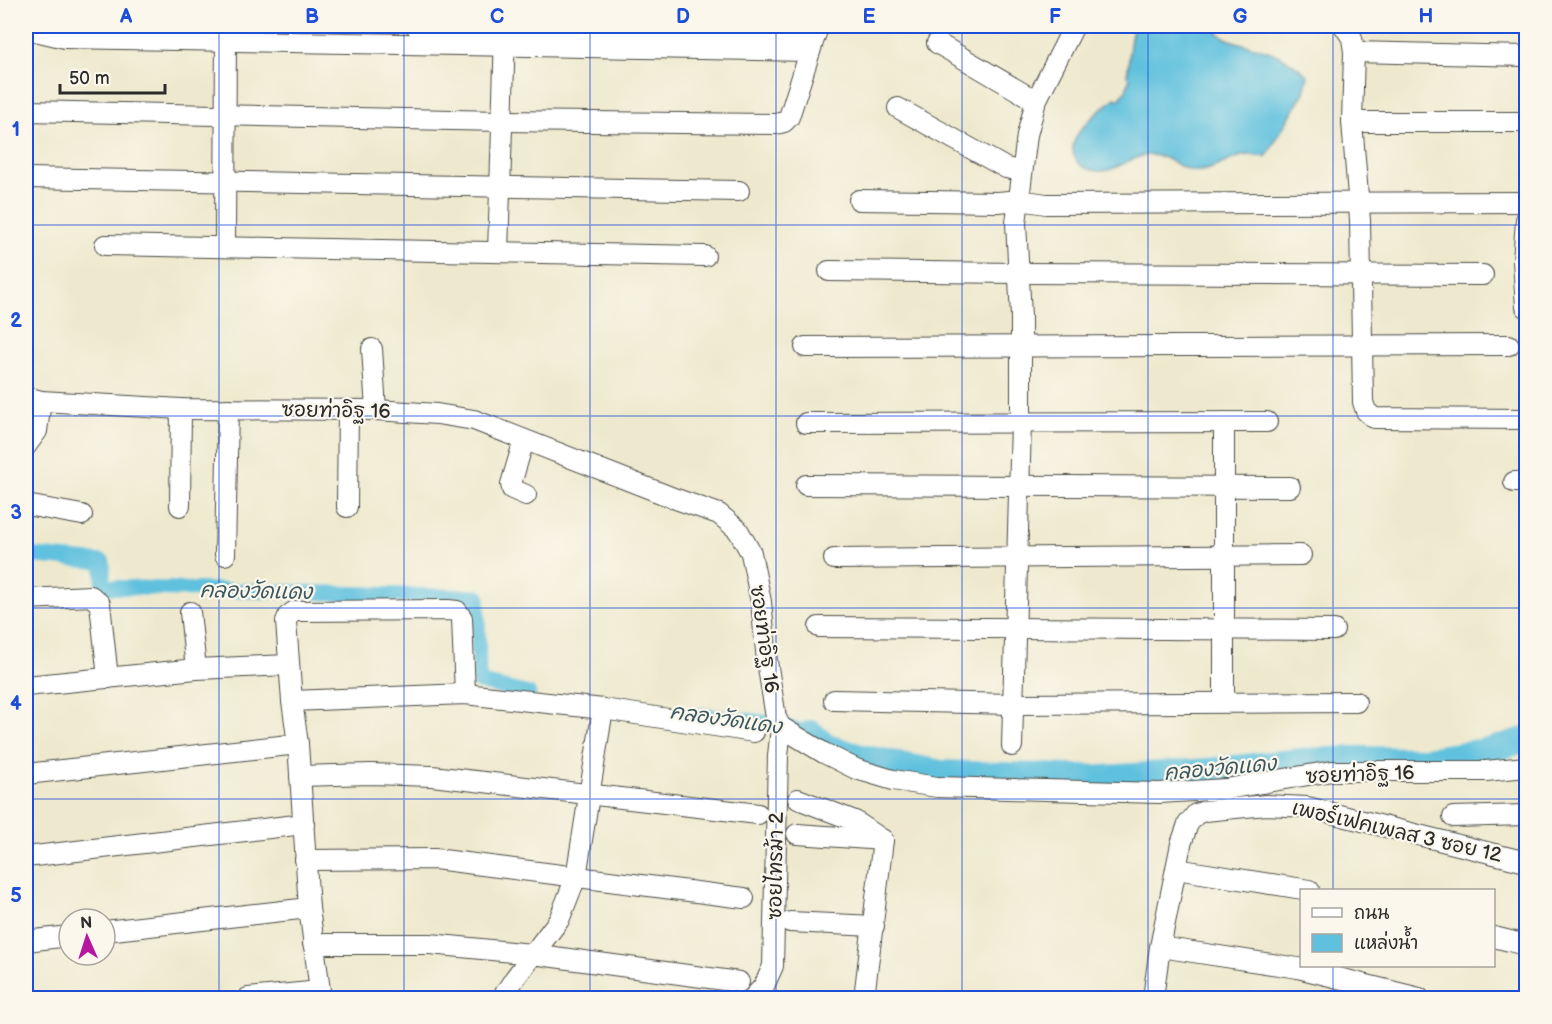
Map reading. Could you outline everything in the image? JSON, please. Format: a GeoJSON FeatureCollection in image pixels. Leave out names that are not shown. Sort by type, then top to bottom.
{"type":"FeatureCollection","features":[{"type":"Feature","properties":{"kind":"street"},"geometry":{"type":"LineString","coordinates":[[416,26],[505,33]]}},
{"type":"Feature","properties":{"kind":"street"},"geometry":{"type":"LineString","coordinates":[[1344,26],[1352,39],[1354,52],[1352,122],[1361,274],[1363,402],[1366,411],[1374,418],[1527,419]]}},
{"type":"Feature","properties":{"kind":"street"},"geometry":{"type":"LineString","coordinates":[[28,28],[65,38],[226,33],[505,33],[698,40],[810,51]]}},
{"type":"Feature","properties":{"kind":"street"},"geometry":{"type":"LineString","coordinates":[[698,40],[790,33],[819,28]]}},
{"type":"Feature","properties":{"kind":"street"},"geometry":{"type":"LineString","coordinates":[[26,111],[776,124],[784,122],[789,117],[819,28]]}},
{"type":"Feature","properties":{"kind":"street"},"geometry":{"type":"LineString","coordinates":[[1012,746],[1021,423],[1016,223],[1027,135],[1036,101],[1066,28]]}},
{"type":"Feature","properties":{"kind":"street"},"geometry":{"type":"LineString","coordinates":[[225,248],[226,33]]}},
{"type":"Feature","properties":{"kind":"street"},"geometry":{"type":"LineString","coordinates":[[498,252],[505,33]]}},
{"type":"Feature","properties":{"kind":"street"},"geometry":{"type":"LineString","coordinates":[[937,43],[1036,101]]}},
{"type":"Feature","properties":{"kind":"street"},"geometry":{"type":"LineString","coordinates":[[1354,52],[1527,56]]}},
{"type":"Feature","properties":{"kind":"street"},"geometry":{"type":"LineString","coordinates":[[898,108],[1006,168],[1021,171]]}},
{"type":"Feature","properties":{"kind":"street"},"geometry":{"type":"LineString","coordinates":[[1352,122],[1527,122]]}},
{"type":"Feature","properties":{"kind":"street"},"geometry":{"type":"LineString","coordinates":[[26,178],[739,191]]}},
{"type":"Feature","properties":{"kind":"street"},"geometry":{"type":"LineString","coordinates":[[859,200],[1020,201],[1046,204],[1527,202]]}},
{"type":"Feature","properties":{"kind":"street"},"geometry":{"type":"LineString","coordinates":[[1527,220],[1525,277],[1527,307]]}},
{"type":"Feature","properties":{"kind":"street"},"geometry":{"type":"LineString","coordinates":[[105,245],[705,256]]}},
{"type":"Feature","properties":{"kind":"street"},"geometry":{"type":"LineString","coordinates":[[829,271],[1483,275]]}},
{"type":"Feature","properties":{"kind":"street"},"geometry":{"type":"LineString","coordinates":[[805,347],[1509,345]]}},
{"type":"Feature","properties":{"kind":"street"},"geometry":{"type":"LineString","coordinates":[[372,349],[376,410]]}},
{"type":"Feature","properties":{"kind":"street"},"geometry":{"type":"LineString","coordinates":[[26,446],[37,431],[33,399]]}},
{"type":"Feature","properties":{"kind":"street","name":"ซอยท่าอิฐ 16"},"geometry":{"type":"LineString","coordinates":[[33,399],[181,409],[376,410],[437,414],[474,420],[719,514],[738,530],[751,553],[759,592],[766,661],[776,718],[781,727],[856,769],[893,780],[959,789],[1159,793],[1226,789],[1332,771],[1486,771],[1527,767]]}},
{"type":"Feature","properties":{"kind":"street"},"geometry":{"type":"LineString","coordinates":[[180,506],[181,409]]}},
{"type":"Feature","properties":{"kind":"street"},"geometry":{"type":"LineString","coordinates":[[225,555],[228,409]]}},
{"type":"Feature","properties":{"kind":"street"},"geometry":{"type":"LineString","coordinates":[[347,507],[348,410]]}},
{"type":"Feature","properties":{"kind":"street"},"geometry":{"type":"LineString","coordinates":[[1224,422],[1224,702]]}},
{"type":"Feature","properties":{"kind":"street"},"geometry":{"type":"LineString","coordinates":[[806,423],[1268,422]]}},
{"type":"Feature","properties":{"kind":"street"},"geometry":{"type":"LineString","coordinates":[[524,440],[511,484],[512,489],[526,495]]}},
{"type":"Feature","properties":{"kind":"street"},"geometry":{"type":"LineString","coordinates":[[806,485],[1290,487]]}},
{"type":"Feature","properties":{"kind":"street"},"geometry":{"type":"LineString","coordinates":[[26,505],[82,515]]}},
{"type":"Feature","properties":{"kind":"street"},"geometry":{"type":"LineString","coordinates":[[834,559],[1300,555]]}},
{"type":"Feature","properties":{"kind":"street"},"geometry":{"type":"LineString","coordinates":[[26,598],[91,596],[100,604],[108,678]]}},
{"type":"Feature","properties":{"kind":"street"},"geometry":{"type":"LineString","coordinates":[[248,999],[320,995],[309,908],[298,744],[289,665],[286,622],[288,616],[295,612],[457,611],[462,618],[465,694]]}},
{"type":"Feature","properties":{"kind":"street"},"geometry":{"type":"LineString","coordinates":[[190,612],[196,669]]}},
{"type":"Feature","properties":{"kind":"street"},"geometry":{"type":"LineString","coordinates":[[819,627],[1334,630]]}},
{"type":"Feature","properties":{"kind":"street"},"geometry":{"type":"LineString","coordinates":[[26,686],[196,669],[289,665]]}},
{"type":"Feature","properties":{"kind":"street"},"geometry":{"type":"LineString","coordinates":[[292,701],[465,694],[603,709],[754,732]]}},
{"type":"Feature","properties":{"kind":"street"},"geometry":{"type":"LineString","coordinates":[[834,700],[1013,704],[1356,702]]}},
{"type":"Feature","properties":{"kind":"street"},"geometry":{"type":"LineString","coordinates":[[502,999],[532,954],[559,920],[576,877],[603,709]]}},
{"type":"Feature","properties":{"kind":"street","name":"ซอยไทรม้า 2"},"geometry":{"type":"LineString","coordinates":[[753,999],[769,977],[773,966],[778,756],[781,727]]}},
{"type":"Feature","properties":{"kind":"street"},"geometry":{"type":"LineString","coordinates":[[26,774],[298,744]]}},
{"type":"Feature","properties":{"kind":"street"},"geometry":{"type":"LineString","coordinates":[[300,776],[370,774],[432,776],[758,814]]}},
{"type":"Feature","properties":{"kind":"street"},"geometry":{"type":"LineString","coordinates":[[798,799],[855,821],[883,840]]}},
{"type":"Feature","properties":{"kind":"street","name":"เพอร์เฟคเพลส 3 ซอย 12"},"geometry":{"type":"LineString","coordinates":[[1176,868],[1188,824],[1196,814],[1266,805],[1306,807],[1527,862]]}},
{"type":"Feature","properties":{"kind":"street"},"geometry":{"type":"LineString","coordinates":[[1453,817],[1527,815]]}},
{"type":"Feature","properties":{"kind":"street"},"geometry":{"type":"LineString","coordinates":[[1478,850],[1479,818]]}},
{"type":"Feature","properties":{"kind":"street"},"geometry":{"type":"LineString","coordinates":[[26,857],[304,824]]}},
{"type":"Feature","properties":{"kind":"street"},"geometry":{"type":"LineString","coordinates":[[796,834],[883,840]]}},
{"type":"Feature","properties":{"kind":"street"},"geometry":{"type":"LineString","coordinates":[[864,999],[883,840]]}},
{"type":"Feature","properties":{"kind":"street"},"geometry":{"type":"LineString","coordinates":[[305,860],[435,859],[744,898]]}},
{"type":"Feature","properties":{"kind":"street"},"geometry":{"type":"LineString","coordinates":[[1153,999],[1160,947],[1176,868],[1300,889]]}},
{"type":"Feature","properties":{"kind":"street"},"geometry":{"type":"LineString","coordinates":[[117,930],[309,908]]}},
{"type":"Feature","properties":{"kind":"street"},"geometry":{"type":"LineString","coordinates":[[790,922],[873,926]]}},
{"type":"Feature","properties":{"kind":"street"},"geometry":{"type":"LineString","coordinates":[[26,940],[57,937]]}},
{"type":"Feature","properties":{"kind":"street"},"geometry":{"type":"LineString","coordinates":[[1495,937],[1527,945]]}},
{"type":"Feature","properties":{"kind":"street"},"geometry":{"type":"LineString","coordinates":[[313,944],[430,944],[532,954],[739,982]]}},
{"type":"Feature","properties":{"kind":"street"},"geometry":{"type":"LineString","coordinates":[[1160,947],[1298,968],[1419,999]]}},
{"type":"Feature","properties":{"kind":"water"},"geometry":{"type":"Polygon","coordinates":[[[1135,26],[1212,26],[1223,37],[1285,58],[1308,76],[1304,92],[1266,157],[1241,156],[1199,171],[1187,169],[1156,155],[1137,157],[1106,171],[1092,170],[1082,166],[1074,157],[1073,147],[1076,138],[1090,119],[1115,98],[1119,100],[1126,90],[1130,78],[1127,76],[1130,43],[1135,26]]]}},
{"type":"Feature","properties":{"kind":"waterway","name":"คลองวัดแดง"},"geometry":{"type":"LineString","coordinates":[[26,555],[103,562],[103,587],[478,597],[479,682],[529,694]]}},
{"type":"Feature","properties":{"kind":"waterway","name":"คลองวัดแดง"},"geometry":{"type":"LineString","coordinates":[[702,715],[771,723],[811,733]]}},
{"type":"Feature","properties":{"kind":"waterway","name":"คลองวัดแดง"},"geometry":{"type":"LineString","coordinates":[[811,733],[827,747],[861,757],[941,773],[1104,778],[1208,771],[1300,761],[1423,760],[1492,750],[1526,739]]}}]}
